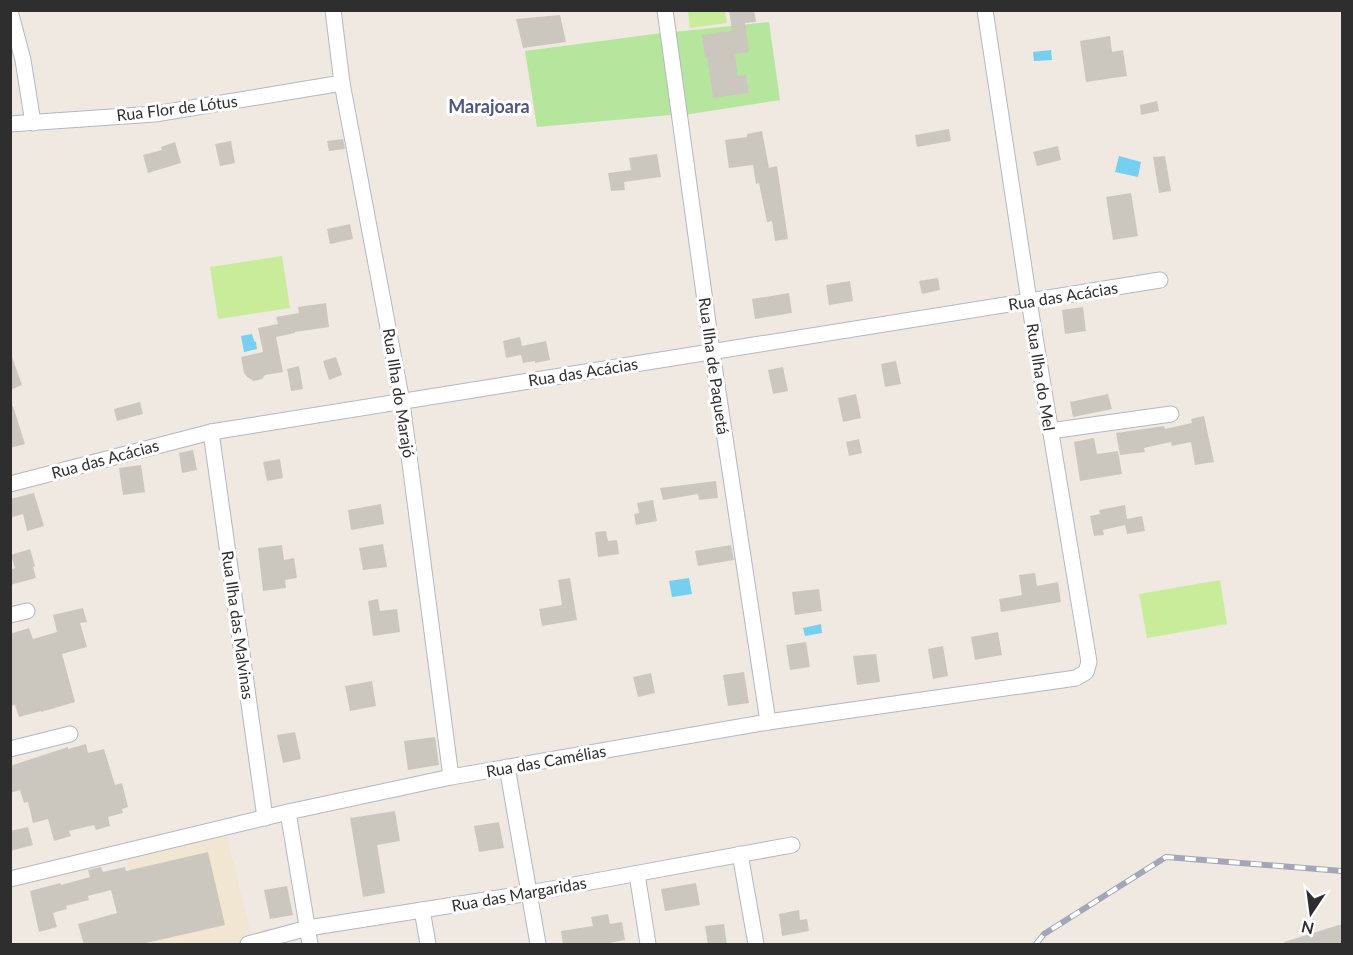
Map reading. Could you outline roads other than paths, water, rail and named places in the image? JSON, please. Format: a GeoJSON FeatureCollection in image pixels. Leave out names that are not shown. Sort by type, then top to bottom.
{"type":"FeatureCollection","features":[{"type":"Feature","properties":{"kind":"street","name":"Rua Ilha do Marajó"},"geometry":{"type":"LineString","coordinates":[[333,10],[342,83],[402,402],[451,777]]}},
{"type":"Feature","properties":{"kind":"street","name":"Rua Ilha de Paquetá"},"geometry":{"type":"LineString","coordinates":[[665,10],[712,351],[768,722]]}},
{"type":"Feature","properties":{"kind":"street","name":"Rua Ilha do Mel"},"geometry":{"type":"LineString","coordinates":[[985,10],[1029,301],[1089,662],[1086,672]]}},
{"type":"Feature","properties":{"kind":"street"},"geometry":{"type":"LineString","coordinates":[[10,11],[23,60],[33,123]]}},
{"type":"Feature","properties":{"kind":"street","name":"Rua Flor de Lótus"},"geometry":{"type":"LineString","coordinates":[[10,124],[155,114],[342,83]]}},
{"type":"Feature","properties":{"kind":"street","name":"Rua das Acácias"},"geometry":{"type":"LineString","coordinates":[[10,484],[211,432],[1160,280]]}},
{"type":"Feature","properties":{"kind":"street"},"geometry":{"type":"LineString","coordinates":[[1050,431],[1171,414]]}},
{"type":"Feature","properties":{"kind":"street","name":"Rua Ilha das Malvinas"},"geometry":{"type":"LineString","coordinates":[[211,432],[265,818]]}},
{"type":"Feature","properties":{"kind":"street"},"geometry":{"type":"LineString","coordinates":[[10,615],[27,610]]}},
{"type":"Feature","properties":{"kind":"street","name":"Rua das Camélias"},"geometry":{"type":"LineString","coordinates":[[10,879],[288,812],[451,777],[768,722],[1077,678],[1086,672]]}},
{"type":"Feature","properties":{"kind":"street"},"geometry":{"type":"LineString","coordinates":[[10,749],[70,734]]}},
{"type":"Feature","properties":{"kind":"street"},"geometry":{"type":"LineString","coordinates":[[507,767],[538,945]]}},
{"type":"Feature","properties":{"kind":"street"},"geometry":{"type":"LineString","coordinates":[[288,812],[310,945]]}},
{"type":"Feature","properties":{"kind":"street","name":"Rua das Margaridas"},"geometry":{"type":"LineString","coordinates":[[248,945],[308,928],[530,893],[792,845]]}},
{"type":"Feature","properties":{"kind":"street"},"geometry":{"type":"LineString","coordinates":[[740,854],[756,945]]}},
{"type":"Feature","properties":{"kind":"street"},"geometry":{"type":"LineString","coordinates":[[637,874],[648,945]]}},
{"type":"Feature","properties":{"kind":"street"},"geometry":{"type":"LineString","coordinates":[[422,910],[428,945]]}},
{"type":"Feature","properties":{"kind":"water"},"geometry":{"type":"Polygon","coordinates":[[[1051,50],[1052,60],[1034,61],[1033,52],[1051,50]]]}},
{"type":"Feature","properties":{"kind":"water"},"geometry":{"type":"Polygon","coordinates":[[[1119,156],[1141,162],[1138,177],[1115,172],[1119,156]]]}},
{"type":"Feature","properties":{"kind":"water"},"geometry":{"type":"Polygon","coordinates":[[[252,334],[257,349],[244,352],[241,336],[252,334]]]}},
{"type":"Feature","properties":{"kind":"water"},"geometry":{"type":"Polygon","coordinates":[[[689,578],[692,594],[672,597],[669,581],[689,578]]]}},
{"type":"Feature","properties":{"kind":"water"},"geometry":{"type":"Polygon","coordinates":[[[821,624],[822,633],[805,636],[803,628],[821,624]]]}},
{"type":"Feature","properties":{"kind":"railway"},"geometry":{"type":"LineString","coordinates":[[1036,944],[1044,934],[1166,857],[1342,871]]}},
{"type":"Feature","properties":{"kind":"district","name":"Marajoara"},"geometry":{"type":"Point","coordinates":[489,107]}}]}
